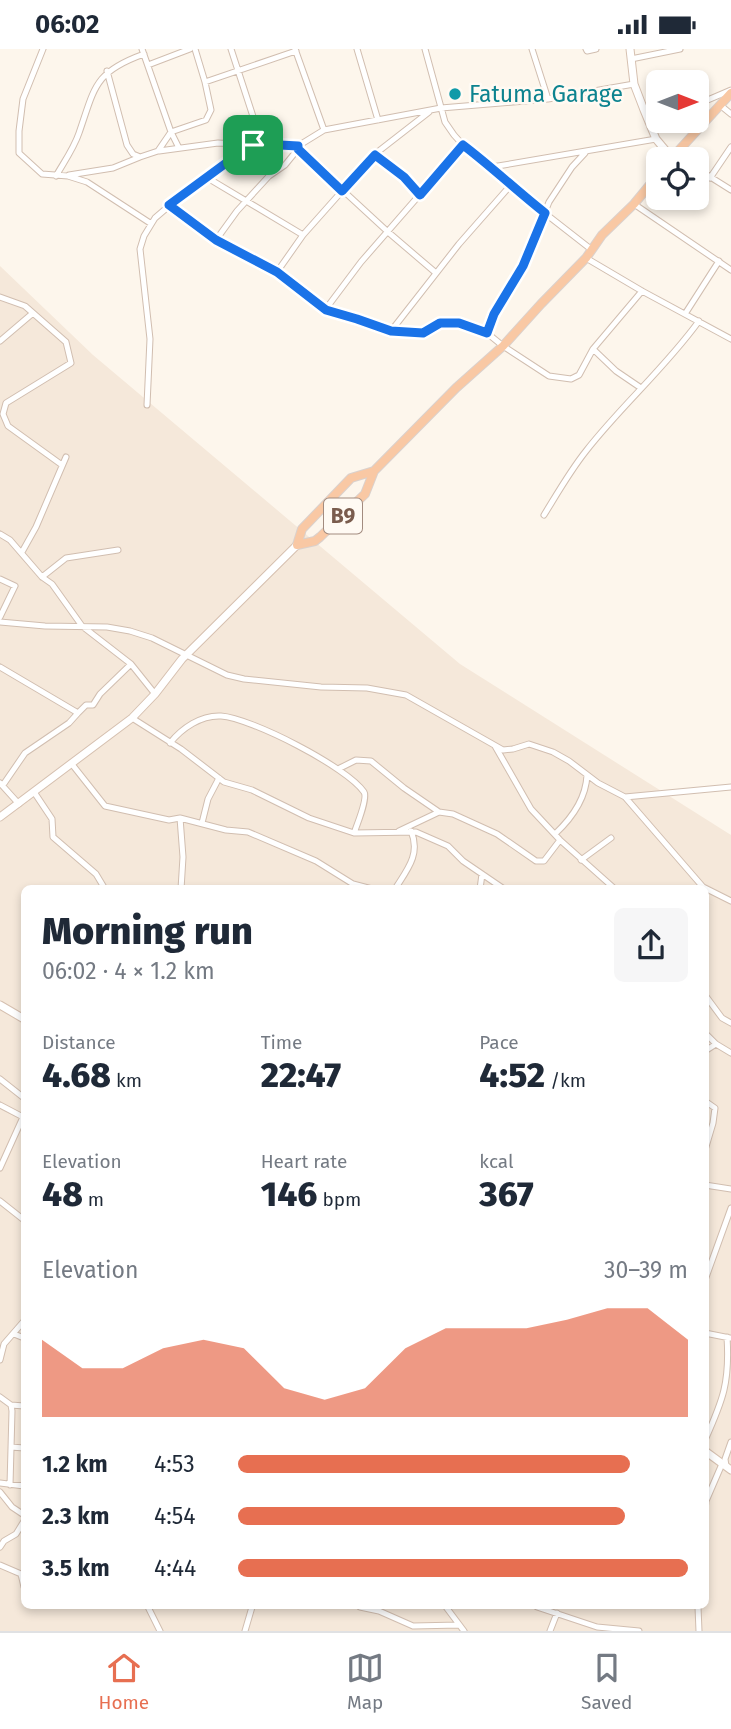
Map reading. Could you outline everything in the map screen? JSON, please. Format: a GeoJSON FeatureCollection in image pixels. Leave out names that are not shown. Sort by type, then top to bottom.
{"type":"FeatureCollection","features":[{"type":"Feature","properties":{"kind":"highway"},"geometry":{"type":"LineString","coordinates":[[682,147],[731,91]]}},
{"type":"Feature","properties":{"kind":"highway","name":"B9"},"geometry":{"type":"LineString","coordinates":[[374,471],[351,478],[302,529],[298,545],[315,541],[365,494],[374,471],[456,388],[503,346],[646,190]]}},
{"type":"Feature","properties":{"kind":"main road"},"geometry":{"type":"LineString","coordinates":[[629,49],[634,84],[646,115]]}},
{"type":"Feature","properties":{"kind":"main road"},"geometry":{"type":"LineString","coordinates":[[653,133],[664,147]]}},
{"type":"Feature","properties":{"kind":"main road"},"geometry":{"type":"LineString","coordinates":[[0,817],[132,718],[187,654],[298,545]]}},
{"type":"Feature","properties":{"kind":"main road"},"geometry":{"type":"LineString","coordinates":[[0,1005],[21,1017]]}},
{"type":"Feature","properties":{"kind":"main road"},"geometry":{"type":"LineString","coordinates":[[709,1454],[726,1467]]}},
{"type":"Feature","properties":{"kind":"street"},"geometry":{"type":"LineString","coordinates":[[43,49],[23,99],[19,153],[42,174],[68,176],[113,168],[158,151],[218,143],[298,147],[342,191],[436,273]]}},
{"type":"Feature","properties":{"kind":"street"},"geometry":{"type":"LineString","coordinates":[[148,65],[192,49],[211,104],[210,115],[206,120],[171,132],[158,151]]}},
{"type":"Feature","properties":{"kind":"street"},"geometry":{"type":"LineString","coordinates":[[231,49],[262,144]]}},
{"type":"Feature","properties":{"kind":"street"},"geometry":{"type":"LineString","coordinates":[[357,49],[378,120]]}},
{"type":"Feature","properties":{"kind":"street"},"geometry":{"type":"LineString","coordinates":[[425,49],[445,123],[463,145],[492,167],[510,186],[592,250]]}},
{"type":"Feature","properties":{"kind":"street"},"geometry":{"type":"LineString","coordinates":[[532,49],[548,99]]}},
{"type":"Feature","properties":{"kind":"street"},"geometry":{"type":"LineString","coordinates":[[586,49],[596,49]]}},
{"type":"Feature","properties":{"kind":"street"},"geometry":{"type":"LineString","coordinates":[[205,82],[296,50],[324,130]]}},
{"type":"Feature","properties":{"kind":"street"},"geometry":{"type":"LineString","coordinates":[[631,59],[676,50]]}},
{"type":"Feature","properties":{"kind":"street"},"geometry":{"type":"LineString","coordinates":[[56,176],[79,135],[87,104],[107,71],[143,52],[179,148]]}},
{"type":"Feature","properties":{"kind":"street"},"geometry":{"type":"LineString","coordinates":[[107,71],[127,145],[133,154],[140,157]]}},
{"type":"Feature","properties":{"kind":"street"},"geometry":{"type":"LineString","coordinates":[[216,240],[248,200],[269,177],[285,165],[298,147],[324,130],[441,108],[548,99],[634,84]]}},
{"type":"Feature","properties":{"kind":"street"},"geometry":{"type":"LineString","coordinates":[[709,100],[731,91]]}},
{"type":"Feature","properties":{"kind":"street"},"geometry":{"type":"LineString","coordinates":[[720,105],[731,114]]}},
{"type":"Feature","properties":{"kind":"street"},"geometry":{"type":"LineString","coordinates":[[277,272],[303,235],[375,155],[431,110]]}},
{"type":"Feature","properties":{"kind":"street"},"geometry":{"type":"LineString","coordinates":[[492,167],[656,139]]}},
{"type":"Feature","properties":{"kind":"street"},"geometry":{"type":"LineString","coordinates":[[147,405],[150,339],[140,250],[150,223],[169,205],[253,145]]}},
{"type":"Feature","properties":{"kind":"street"},"geometry":{"type":"LineString","coordinates":[[326,310],[361,262],[463,145]]}},
{"type":"Feature","properties":{"kind":"street"},"geometry":{"type":"LineString","coordinates":[[731,147],[710,178],[731,191]]}},
{"type":"Feature","properties":{"kind":"street"},"geometry":{"type":"LineString","coordinates":[[487,333],[494,314],[523,266],[558,187],[585,152]]}},
{"type":"Feature","properties":{"kind":"street"},"geometry":{"type":"LineString","coordinates":[[375,155],[404,177],[420,195]]}},
{"type":"Feature","properties":{"kind":"street"},"geometry":{"type":"LineString","coordinates":[[68,176],[87,182],[150,223]]}},
{"type":"Feature","properties":{"kind":"street"},"geometry":{"type":"LineString","coordinates":[[206,177],[303,235]]}},
{"type":"Feature","properties":{"kind":"street"},"geometry":{"type":"LineString","coordinates":[[391,331],[510,186]]}},
{"type":"Feature","properties":{"kind":"street"},"geometry":{"type":"LineString","coordinates":[[634,204],[731,270]]}},
{"type":"Feature","properties":{"kind":"street"},"geometry":{"type":"LineString","coordinates":[[169,205],[216,240],[277,272],[326,310],[391,331],[423,333],[440,323],[459,323],[487,333],[549,376],[571,379],[579,375],[593,349],[642,291]]}},
{"type":"Feature","properties":{"kind":"street"},"geometry":{"type":"LineString","coordinates":[[586,258],[731,338]]}},
{"type":"Feature","properties":{"kind":"street"},"geometry":{"type":"LineString","coordinates":[[685,314],[719,261]]}},
{"type":"Feature","properties":{"kind":"street"},"geometry":{"type":"LineString","coordinates":[[0,297],[24,306],[66,342],[71,363],[6,403],[4,408],[4,422],[8,426],[62,465]]}},
{"type":"Feature","properties":{"kind":"street"},"geometry":{"type":"LineString","coordinates":[[0,341],[33,313]]}},
{"type":"Feature","properties":{"kind":"street"},"geometry":{"type":"LineString","coordinates":[[544,515],[585,452],[672,357],[699,321]]}},
{"type":"Feature","properties":{"kind":"street"},"geometry":{"type":"LineString","coordinates":[[593,349],[616,371],[641,388]]}},
{"type":"Feature","properties":{"kind":"street"},"geometry":{"type":"LineString","coordinates":[[22,552],[36,527],[66,457]]}},
{"type":"Feature","properties":{"kind":"street"},"geometry":{"type":"LineString","coordinates":[[0,534],[22,552],[42,577],[52,584],[82,626],[131,664],[155,694]]}},
{"type":"Feature","properties":{"kind":"street"},"geometry":{"type":"LineString","coordinates":[[42,577],[66,558],[118,550]]}},
{"type":"Feature","properties":{"kind":"street"},"geometry":{"type":"LineString","coordinates":[[0,579],[11,582],[15,588],[0,619],[46,626],[82,626],[130,631],[152,638],[227,675],[244,679],[321,687],[367,688],[406,695],[503,750],[529,744],[553,752],[625,797],[701,885]]}},
{"type":"Feature","properties":{"kind":"street"},"geometry":{"type":"LineString","coordinates":[[19,804],[1,784],[26,753],[69,723],[86,705],[93,705],[100,694],[131,664]]}},
{"type":"Feature","properties":{"kind":"street"},"geometry":{"type":"LineString","coordinates":[[0,667],[78,713]]}},
{"type":"Feature","properties":{"kind":"street"},"geometry":{"type":"LineString","coordinates":[[170,743],[182,728],[219,716],[236,719],[274,734],[340,768],[365,794],[355,833]]}},
{"type":"Feature","properties":{"kind":"street"},"geometry":{"type":"LineString","coordinates":[[132,718],[181,749],[224,782],[251,790],[309,818],[355,833],[411,831],[448,846],[463,861],[499,885]]}},
{"type":"Feature","properties":{"kind":"street"},"geometry":{"type":"LineString","coordinates":[[494,745],[531,809],[560,840],[610,885]]}},
{"type":"Feature","properties":{"kind":"street"},"geometry":{"type":"LineString","coordinates":[[340,768],[356,760],[371,761],[439,812],[453,814],[497,834],[536,861],[544,861],[560,840]]}},
{"type":"Feature","properties":{"kind":"street"},"geometry":{"type":"LineString","coordinates":[[71,763],[105,806],[169,820],[180,818],[226,830],[247,832],[316,861],[357,885]]}},
{"type":"Feature","properties":{"kind":"street"},"geometry":{"type":"LineString","coordinates":[[555,834],[580,801],[587,785],[587,775]]}},
{"type":"Feature","properties":{"kind":"street"},"geometry":{"type":"LineString","coordinates":[[202,823],[208,799],[219,778]]}},
{"type":"Feature","properties":{"kind":"street"},"geometry":{"type":"LineString","coordinates":[[625,797],[731,787]]}},
{"type":"Feature","properties":{"kind":"street"},"geometry":{"type":"LineString","coordinates":[[34,792],[51,819],[53,837],[96,874],[103,885]]}},
{"type":"Feature","properties":{"kind":"street"},"geometry":{"type":"LineString","coordinates":[[397,832],[439,812]]}},
{"type":"Feature","properties":{"kind":"street"},"geometry":{"type":"LineString","coordinates":[[180,818],[183,857],[181,885]]}},
{"type":"Feature","properties":{"kind":"street"},"geometry":{"type":"LineString","coordinates":[[398,885],[413,862],[415,841],[411,831]]}},
{"type":"Feature","properties":{"kind":"street"},"geometry":{"type":"LineString","coordinates":[[581,859],[611,838]]}},
{"type":"Feature","properties":{"kind":"street"},"geometry":{"type":"LineString","coordinates":[[481,885],[482,874]]}},
{"type":"Feature","properties":{"kind":"street"},"geometry":{"type":"LineString","coordinates":[[709,890],[731,901]]}},
{"type":"Feature","properties":{"kind":"street"},"geometry":{"type":"LineString","coordinates":[[709,1000],[722,1018],[731,1023]]}},
{"type":"Feature","properties":{"kind":"street"},"geometry":{"type":"LineString","coordinates":[[709,1037],[731,1053]]}},
{"type":"Feature","properties":{"kind":"street"},"geometry":{"type":"LineString","coordinates":[[709,1048],[716,1044]]}},
{"type":"Feature","properties":{"kind":"street"},"geometry":{"type":"LineString","coordinates":[[0,1079],[21,1096]]}},
{"type":"Feature","properties":{"kind":"street"},"geometry":{"type":"LineString","coordinates":[[709,1104],[715,1108],[709,1136]]}},
{"type":"Feature","properties":{"kind":"street"},"geometry":{"type":"LineString","coordinates":[[0,1105],[21,1116]]}},
{"type":"Feature","properties":{"kind":"street"},"geometry":{"type":"LineString","coordinates":[[0,1168],[21,1123]]}},
{"type":"Feature","properties":{"kind":"street"},"geometry":{"type":"LineString","coordinates":[[709,1186],[731,1189]]}},
{"type":"Feature","properties":{"kind":"street"},"geometry":{"type":"LineString","coordinates":[[0,1201],[21,1218]]}},
{"type":"Feature","properties":{"kind":"street"},"geometry":{"type":"LineString","coordinates":[[709,1269],[731,1209]]}},
{"type":"Feature","properties":{"kind":"street"},"geometry":{"type":"LineString","coordinates":[[0,1360],[4,1344],[21,1325]]}},
{"type":"Feature","properties":{"kind":"street"},"geometry":{"type":"LineString","coordinates":[[14,1333],[21,1336]]}},
{"type":"Feature","properties":{"kind":"street"},"geometry":{"type":"LineString","coordinates":[[709,1334],[729,1338],[726,1388],[709,1430]]}},
{"type":"Feature","properties":{"kind":"street"},"geometry":{"type":"LineString","coordinates":[[0,1397],[11,1405],[21,1406]]}},
{"type":"Feature","properties":{"kind":"street"},"geometry":{"type":"LineString","coordinates":[[10,1485],[11,1405]]}},
{"type":"Feature","properties":{"kind":"street"},"geometry":{"type":"LineString","coordinates":[[709,1496],[726,1467],[731,1442]]}},
{"type":"Feature","properties":{"kind":"street"},"geometry":{"type":"LineString","coordinates":[[11,1447],[21,1448]]}},
{"type":"Feature","properties":{"kind":"street"},"geometry":{"type":"LineString","coordinates":[[0,1483],[21,1486]]}},
{"type":"Feature","properties":{"kind":"street"},"geometry":{"type":"LineString","coordinates":[[0,1492],[12,1507],[21,1513]]}},
{"type":"Feature","properties":{"kind":"street"},"geometry":{"type":"LineString","coordinates":[[0,1547],[4,1541],[16,1534],[21,1526]]}},
{"type":"Feature","properties":{"kind":"street"},"geometry":{"type":"LineString","coordinates":[[0,1565],[21,1574]]}},
{"type":"Feature","properties":{"kind":"street"},"geometry":{"type":"LineString","coordinates":[[149,1609],[160,1631]]}},
{"type":"Feature","properties":{"kind":"street"},"geometry":{"type":"LineString","coordinates":[[245,1631],[251,1609]]}},
{"type":"Feature","properties":{"kind":"street"},"geometry":{"type":"LineString","coordinates":[[370,1609],[412,1628],[444,1629],[459,1625]]}},
{"type":"Feature","properties":{"kind":"street"},"geometry":{"type":"LineString","coordinates":[[447,1609],[464,1631]]}},
{"type":"Feature","properties":{"kind":"street"},"geometry":{"type":"LineString","coordinates":[[544,1609],[597,1627],[639,1631]]}},
{"type":"Feature","properties":{"kind":"street"},"geometry":{"type":"LineString","coordinates":[[698,1609],[699,1631]]}},
{"type":"Feature","properties":{"kind":"street"},"geometry":{"type":"LineString","coordinates":[[550,1631],[557,1613]]}},
{"type":"Feature","properties":{"kind":"shaded area"},"geometry":{"type":"Polygon","coordinates":[[[0,266],[93,355],[460,664],[731,835],[731,1631],[0,1631],[0,266]]]}},
{"type":"Feature","properties":{"kind":"place","name":"Fatuma Garage"},"geometry":{"type":"Point","coordinates":[455,94]}},
{"type":"Feature","properties":{"kind":"route"},"geometry":{"type":"LineString","coordinates":[[253,145],[298,146],[342,191],[375,155],[393,166],[420,195],[463,145],[492,167],[510,186],[545,213],[523,266],[494,314],[487,333],[459,323],[440,323],[423,333],[391,331],[326,310],[277,272],[216,240],[169,205],[253,145]]}}]}
